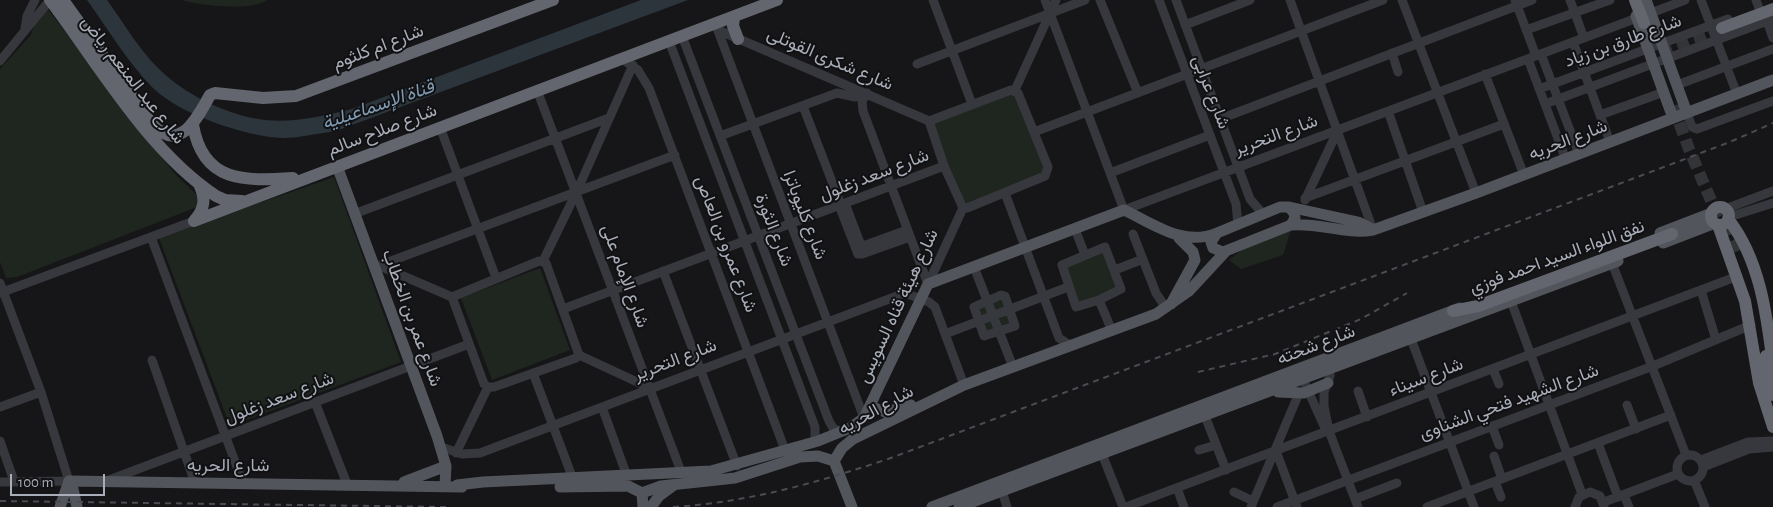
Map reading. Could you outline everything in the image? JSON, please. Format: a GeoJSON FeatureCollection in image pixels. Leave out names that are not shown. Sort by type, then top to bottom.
{"type":"FeatureCollection","features":[{"type":"Feature","properties":{"kind":"highway","name":"شارع عبد المنعم رياض"},"geometry":{"type":"LineString","coordinates":[[50,0],[145,128],[171,159],[199,184],[225,200],[245,201]]}},
{"type":"Feature","properties":{"kind":"highway","name":"شارع عبد المنعم رياض"},"geometry":{"type":"LineString","coordinates":[[63,0],[156,129],[162,133],[175,135],[187,130],[193,124]]}},
{"type":"Feature","properties":{"kind":"highway","name":"شارع ام كلثوم"},"geometry":{"type":"LineString","coordinates":[[193,124],[210,95],[221,92],[280,98],[312,91],[553,0]]}},
{"type":"Feature","properties":{"kind":"highway","name":"شارع صلاح سالم"},"geometry":{"type":"LineString","coordinates":[[194,221],[304,177],[537,90],[628,62],[669,41],[717,27],[734,17],[777,0]]}},
{"type":"Feature","properties":{"kind":"highway"},"geometry":{"type":"LineString","coordinates":[[1635,0],[1647,23]]}},
{"type":"Feature","properties":{"kind":"highway"},"geometry":{"type":"LineString","coordinates":[[1642,0],[1647,23]]}},
{"type":"Feature","properties":{"kind":"highway"},"geometry":{"type":"LineString","coordinates":[[1716,31],[1771,16]]}},
{"type":"Feature","properties":{"kind":"highway"},"geometry":{"type":"LineString","coordinates":[[734,17],[733,26],[738,39]]}},
{"type":"Feature","properties":{"kind":"highway"},"geometry":{"type":"LineString","coordinates":[[193,124],[198,149],[204,158],[219,171],[251,178],[304,177]]}},
{"type":"Feature","properties":{"kind":"highway"},"geometry":{"type":"LineString","coordinates":[[194,221],[203,207],[204,199],[199,184]]}},
{"type":"Feature","properties":{"kind":"highway"},"geometry":{"type":"LineString","coordinates":[[1721,218],[1738,234],[1748,255],[1762,297],[1773,365]]}},
{"type":"Feature","properties":{"kind":"highway"},"geometry":{"type":"LineString","coordinates":[[1721,218],[1724,240],[1738,276],[1751,325],[1759,384],[1773,427]]}},
{"type":"Feature","properties":{"kind":"highway","name":"نفق اللواء السيد احمد فوزي"},"geometry":{"type":"LineString","coordinates":[[1453,311],[1478,306],[1672,234]]}},
{"type":"Feature","properties":{"kind":"highway"},"geometry":{"type":"LineString","coordinates":[[1724,240],[1729,235],[1738,234]]}},
{"type":"Feature","properties":{"kind":"highway"},"geometry":{"type":"LineString","coordinates":[[1773,395],[1756,298],[1736,251],[1750,299],[1766,388],[1773,411]]}},
{"type":"Feature","properties":{"kind":"main road"},"geometry":{"type":"LineString","coordinates":[[1630,0],[1663,44],[1688,113]]}},
{"type":"Feature","properties":{"kind":"main road"},"geometry":{"type":"LineString","coordinates":[[1646,0],[1648,50],[1673,118]]}},
{"type":"Feature","properties":{"kind":"main road","name":"شارع الحريه"},"geometry":{"type":"LineString","coordinates":[[1290,225],[1309,224],[1359,231],[1374,230],[1476,194],[1773,80]]}},
{"type":"Feature","properties":{"kind":"main road","name":"شارع عمر بن الخطاب"},"geometry":{"type":"LineString","coordinates":[[337,166],[354,214],[377,267],[441,447],[446,466],[445,485]]}},
{"type":"Feature","properties":{"kind":"main road"},"geometry":{"type":"LineString","coordinates":[[1217,233],[1212,238],[1212,245],[1216,251],[1226,251],[1290,225],[1298,205]]}},
{"type":"Feature","properties":{"kind":"main road"},"geometry":{"type":"LineString","coordinates":[[1124,210],[1176,235],[1198,239],[1280,208],[1298,205],[1311,214],[1358,222],[1374,230]]}},
{"type":"Feature","properties":{"kind":"main road","name":"شارع التحرير"},"geometry":{"type":"LineString","coordinates":[[928,284],[1124,210]]}},
{"type":"Feature","properties":{"kind":"main road","name":"شارع شحته"},"geometry":{"type":"LineString","coordinates":[[932,507],[1329,364],[1453,311],[1691,226],[1721,218]]}},
{"type":"Feature","properties":{"kind":"main road","name":"شارع شحته"},"geometry":{"type":"LineString","coordinates":[[1329,364],[1412,339],[1612,263],[1691,226]]}},
{"type":"Feature","properties":{"kind":"main road"},"geometry":{"type":"LineString","coordinates":[[1168,307],[1195,260],[1193,252],[1176,235]]}},
{"type":"Feature","properties":{"kind":"main road","name":"شارع الحريه"},"geometry":{"type":"LineString","coordinates":[[69,481],[102,483],[398,484],[445,485],[484,489],[622,486],[633,487],[642,493],[654,488],[675,484],[720,481],[785,450],[834,461],[842,448],[853,438],[936,397],[1146,318],[1168,307],[1193,287],[1226,251]]}},
{"type":"Feature","properties":{"kind":"main road","name":"شارع هيئة قناه السويس"},"geometry":{"type":"LineString","coordinates":[[864,418],[928,284]]}},
{"type":"Feature","properties":{"kind":"main road","name":"شارع شحته"},"geometry":{"type":"LineString","coordinates":[[959,507],[1269,392],[1302,374]]}},
{"type":"Feature","properties":{"kind":"main road"},"geometry":{"type":"LineString","coordinates":[[1269,392],[1304,392],[1328,383]]}},
{"type":"Feature","properties":{"kind":"main road"},"geometry":{"type":"LineString","coordinates":[[870,406],[881,412],[889,412],[936,397]]}},
{"type":"Feature","properties":{"kind":"main road","name":"شارع الحريه"},"geometry":{"type":"LineString","coordinates":[[457,486],[482,482],[682,474],[759,464],[798,452],[814,442],[856,425],[864,418]]}},
{"type":"Feature","properties":{"kind":"main road"},"geometry":{"type":"LineString","coordinates":[[834,461],[853,506]]}},
{"type":"Feature","properties":{"kind":"main road"},"geometry":{"type":"LineString","coordinates":[[398,484],[446,466]]}},
{"type":"Feature","properties":{"kind":"main road"},"geometry":{"type":"LineString","coordinates":[[60,507],[69,481]]}},
{"type":"Feature","properties":{"kind":"main road"},"geometry":{"type":"LineString","coordinates":[[69,481],[77,507]]}},
{"type":"Feature","properties":{"kind":"main road"},"geometry":{"type":"LineString","coordinates":[[651,507],[664,492],[675,484]]}},
{"type":"Feature","properties":{"kind":"main road"},"geometry":{"type":"LineString","coordinates":[[642,493],[643,507]]}},
{"type":"Feature","properties":{"kind":"street"},"geometry":{"type":"LineString","coordinates":[[25,29],[27,16],[35,0]]}},
{"type":"Feature","properties":{"kind":"street"},"geometry":{"type":"LineString","coordinates":[[0,61],[50,0]]}},
{"type":"Feature","properties":{"kind":"street"},"geometry":{"type":"LineString","coordinates":[[933,0],[972,104]]}},
{"type":"Feature","properties":{"kind":"street"},"geometry":{"type":"LineString","coordinates":[[1045,0],[1124,210]]}},
{"type":"Feature","properties":{"kind":"street"},"geometry":{"type":"LineString","coordinates":[[1015,90],[1034,132],[1048,172],[1045,176],[1005,193],[963,208],[944,166],[929,122],[972,104],[1015,90],[1056,0]]}},
{"type":"Feature","properties":{"kind":"street"},"geometry":{"type":"LineString","coordinates":[[917,64],[1085,0]]}},
{"type":"Feature","properties":{"kind":"street"},"geometry":{"type":"LineString","coordinates":[[1100,0],[1138,93]]}},
{"type":"Feature","properties":{"kind":"street","name":"شارع عرابى"},"geometry":{"type":"LineString","coordinates":[[1159,0],[1238,209],[1238,225]]}},
{"type":"Feature","properties":{"kind":"street","name":"شارع عرابى"},"geometry":{"type":"LineString","coordinates":[[1176,0],[1250,199],[1263,214]]}},
{"type":"Feature","properties":{"kind":"street"},"geometry":{"type":"LineString","coordinates":[[1185,24],[1250,0]]}},
{"type":"Feature","properties":{"kind":"street"},"geometry":{"type":"LineString","coordinates":[[1290,0],[1374,230]]}},
{"type":"Feature","properties":{"kind":"street"},"geometry":{"type":"LineString","coordinates":[[1034,132],[1383,0]]}},
{"type":"Feature","properties":{"kind":"street"},"geometry":{"type":"LineString","coordinates":[[1402,0],[1476,194]]}},
{"type":"Feature","properties":{"kind":"street"},"geometry":{"type":"LineString","coordinates":[[1220,118],[1419,43],[1516,3],[1532,0]]}},
{"type":"Feature","properties":{"kind":"street"},"geometry":{"type":"LineString","coordinates":[[1570,0],[1584,38]]}},
{"type":"Feature","properties":{"kind":"street"},"geometry":{"type":"LineString","coordinates":[[1526,30],[1610,0]]}},
{"type":"Feature","properties":{"kind":"street","name":"شارع التحرير"},"geometry":{"type":"LineString","coordinates":[[1124,210],[1584,38],[1647,23],[1685,0]]}},
{"type":"Feature","properties":{"kind":"street"},"geometry":{"type":"LineString","coordinates":[[1701,0],[1716,31],[1726,67],[1737,94]]}},
{"type":"Feature","properties":{"kind":"street","name":"شارع طارق بن زياد"},"geometry":{"type":"LineString","coordinates":[[1545,104],[1668,58],[1716,31],[1758,4],[1773,2]]}},
{"type":"Feature","properties":{"kind":"street"},"geometry":{"type":"LineString","coordinates":[[1516,3],[1535,56],[1539,89],[1566,160]]}},
{"type":"Feature","properties":{"kind":"street"},"geometry":{"type":"LineString","coordinates":[[1771,16],[1773,38]]}},
{"type":"Feature","properties":{"kind":"street","name":"شارع شكرى القوتلى"},"geometry":{"type":"LineString","coordinates":[[717,27],[738,39],[867,93],[929,122]]}},
{"type":"Feature","properties":{"kind":"street","name":"شارع كليوباترا"},"geometry":{"type":"LineString","coordinates":[[717,27],[864,418]]}},
{"type":"Feature","properties":{"kind":"street","name":"شارع طارق بن زياد"},"geometry":{"type":"LineString","coordinates":[[1539,89],[1663,44],[1716,31]]}},
{"type":"Feature","properties":{"kind":"street","name":"شارع الثورة"},"geometry":{"type":"LineString","coordinates":[[682,36],[829,421],[833,428],[840,432]]}},
{"type":"Feature","properties":{"kind":"street","name":"شارع الثورة"},"geometry":{"type":"LineString","coordinates":[[669,41],[814,427],[814,442]]}},
{"type":"Feature","properties":{"kind":"street"},"geometry":{"type":"LineString","coordinates":[[1573,42],[1610,142]]}},
{"type":"Feature","properties":{"kind":"street"},"geometry":{"type":"LineString","coordinates":[[674,56],[679,48],[688,50]]}},
{"type":"Feature","properties":{"kind":"street"},"geometry":{"type":"LineString","coordinates":[[1677,85],[1773,49]]}},
{"type":"Feature","properties":{"kind":"street"},"geometry":{"type":"LineString","coordinates":[[1392,53],[1398,72]]}},
{"type":"Feature","properties":{"kind":"street"},"geometry":{"type":"LineString","coordinates":[[1535,56],[1553,84],[1579,154]]}},
{"type":"Feature","properties":{"kind":"street"},"geometry":{"type":"LineString","coordinates":[[377,267],[452,297],[543,261],[577,192],[609,118],[628,62]]}},
{"type":"Feature","properties":{"kind":"street","name":"شارع عمرو بن العاص"},"geometry":{"type":"LineString","coordinates":[[628,62],[646,81],[750,351],[785,450]]}},
{"type":"Feature","properties":{"kind":"street"},"geometry":{"type":"LineString","coordinates":[[1486,74],[1524,175]]}},
{"type":"Feature","properties":{"kind":"street","name":"شارع الإمام على"},"geometry":{"type":"LineString","coordinates":[[537,90],[682,474]]}},
{"type":"Feature","properties":{"kind":"street"},"geometry":{"type":"LineString","coordinates":[[1600,115],[1664,92]]}},
{"type":"Feature","properties":{"kind":"street"},"geometry":{"type":"LineString","coordinates":[[720,136],[840,93],[855,97],[867,93]]}},
{"type":"Feature","properties":{"kind":"street"},"geometry":{"type":"LineString","coordinates":[[867,93],[862,106],[890,186],[928,284]]}},
{"type":"Feature","properties":{"kind":"street"},"geometry":{"type":"LineString","coordinates":[[1688,113],[1692,127],[1697,129],[1773,101]]}},
{"type":"Feature","properties":{"kind":"street"},"geometry":{"type":"LineString","coordinates":[[803,106],[841,204],[860,243],[863,246],[908,234]]}},
{"type":"Feature","properties":{"kind":"street"},"geometry":{"type":"LineString","coordinates":[[1388,111],[1423,212]]}},
{"type":"Feature","properties":{"kind":"street"},"geometry":{"type":"LineString","coordinates":[[354,214],[609,118]]}},
{"type":"Feature","properties":{"kind":"street"},"geometry":{"type":"LineString","coordinates":[[1298,205],[1355,180],[1504,124]]}},
{"type":"Feature","properties":{"kind":"street"},"geometry":{"type":"LineString","coordinates":[[440,127],[496,278]]}},
{"type":"Feature","properties":{"kind":"street"},"geometry":{"type":"LineString","coordinates":[[1298,205],[1338,130]]}},
{"type":"Feature","properties":{"kind":"street"},"geometry":{"type":"LineString","coordinates":[[1110,174],[1210,135]]}},
{"type":"Feature","properties":{"kind":"street"},"geometry":{"type":"LineString","coordinates":[[377,267],[675,155]]}},
{"type":"Feature","properties":{"kind":"street","name":"شارع سعد زغلول"},"geometry":{"type":"LineString","coordinates":[[563,310],[944,166]]}},
{"type":"Feature","properties":{"kind":"street"},"geometry":{"type":"LineString","coordinates":[[1721,218],[1773,191]]}},
{"type":"Feature","properties":{"kind":"street"},"geometry":{"type":"LineString","coordinates":[[1005,193],[1059,338],[1071,346]]}},
{"type":"Feature","properties":{"kind":"street"},"geometry":{"type":"LineString","coordinates":[[1721,218],[1773,203]]}},
{"type":"Feature","properties":{"kind":"street","name":"شارع هيئة قناه السويس"},"geometry":{"type":"LineString","coordinates":[[928,284],[963,208]]}},
{"type":"Feature","properties":{"kind":"street","name":"شارع صلاح سالم"},"geometry":{"type":"LineString","coordinates":[[1,290],[194,221]]}},
{"type":"Feature","properties":{"kind":"street"},"geometry":{"type":"LineString","coordinates":[[1075,229],[1085,254]]}},
{"type":"Feature","properties":{"kind":"street"},"geometry":{"type":"LineString","coordinates":[[1133,234],[1156,293],[1168,307]]}},
{"type":"Feature","properties":{"kind":"street"},"geometry":{"type":"LineString","coordinates":[[151,237],[243,483]]}},
{"type":"Feature","properties":{"kind":"street"},"geometry":{"type":"LineString","coordinates":[[1107,247],[1115,270],[1120,291],[1076,307],[1062,265],[1085,254],[1107,247]]}},
{"type":"Feature","properties":{"kind":"street"},"geometry":{"type":"LineString","coordinates":[[1115,270],[1142,259]]}},
{"type":"Feature","properties":{"kind":"street"},"geometry":{"type":"LineString","coordinates":[[543,261],[546,263],[579,355],[650,388]]}},
{"type":"Feature","properties":{"kind":"street"},"geometry":{"type":"LineString","coordinates":[[1612,263],[1686,455]]}},
{"type":"Feature","properties":{"kind":"street"},"geometry":{"type":"LineString","coordinates":[[974,267],[1013,368]]}},
{"type":"Feature","properties":{"kind":"street"},"geometry":{"type":"LineString","coordinates":[[663,272],[736,466]]}},
{"type":"Feature","properties":{"kind":"street","name":"شارع سيناء"},"geometry":{"type":"LineString","coordinates":[[1124,507],[1738,276]]}},
{"type":"Feature","properties":{"kind":"street"},"geometry":{"type":"LineString","coordinates":[[945,334],[1068,287]]}},
{"type":"Feature","properties":{"kind":"street"},"geometry":{"type":"LineString","coordinates":[[1,290],[41,392],[69,481]]}},
{"type":"Feature","properties":{"kind":"street"},"geometry":{"type":"LineString","coordinates":[[1701,290],[1716,340]]}},
{"type":"Feature","properties":{"kind":"street","name":"شارع التحرير"},"geometry":{"type":"LineString","coordinates":[[441,447],[456,453],[480,452],[902,294],[911,294],[921,298]]}},
{"type":"Feature","properties":{"kind":"street"},"geometry":{"type":"LineString","coordinates":[[1004,295],[1010,309],[1015,326],[984,336],[974,306],[1004,295]]}},
{"type":"Feature","properties":{"kind":"street"},"geometry":{"type":"LineString","coordinates":[[452,297],[469,344],[488,387],[456,453]]}},
{"type":"Feature","properties":{"kind":"street"},"geometry":{"type":"LineString","coordinates":[[921,298],[935,307],[964,386]]}},
{"type":"Feature","properties":{"kind":"street"},"geometry":{"type":"LineString","coordinates":[[1099,300],[1112,331]]}},
{"type":"Feature","properties":{"kind":"street"},"geometry":{"type":"LineString","coordinates":[[1511,301],[1582,494]]}},
{"type":"Feature","properties":{"kind":"street","name":"شارع الشهيد فتحي الشناوى"},"geometry":{"type":"LineString","coordinates":[[1277,507],[1296,504],[1348,480],[1653,366],[1751,325]]}},
{"type":"Feature","properties":{"kind":"street"},"geometry":{"type":"LineString","coordinates":[[1412,339],[1474,507]]}},
{"type":"Feature","properties":{"kind":"street","name":"شارع سعد زغلول"},"geometry":{"type":"LineString","coordinates":[[102,483],[469,344]]}},
{"type":"Feature","properties":{"kind":"street"},"geometry":{"type":"LineString","coordinates":[[488,387],[494,387],[533,374],[579,355]]}},
{"type":"Feature","properties":{"kind":"street"},"geometry":{"type":"LineString","coordinates":[[152,360],[195,483]]}},
{"type":"Feature","properties":{"kind":"street"},"geometry":{"type":"LineString","coordinates":[[1329,364],[1328,383],[1324,401],[1329,431],[1356,503],[1397,483]]}},
{"type":"Feature","properties":{"kind":"street"},"geometry":{"type":"LineString","coordinates":[[1493,369],[1499,384]]}},
{"type":"Feature","properties":{"kind":"street"},"geometry":{"type":"LineString","coordinates":[[533,374],[573,479]]}},
{"type":"Feature","properties":{"kind":"street"},"geometry":{"type":"LineString","coordinates":[[1302,374],[1304,392],[1324,426],[1329,431]]}},
{"type":"Feature","properties":{"kind":"street"},"geometry":{"type":"LineString","coordinates":[[0,408],[41,392]]}},
{"type":"Feature","properties":{"kind":"street"},"geometry":{"type":"LineString","coordinates":[[1234,492],[1252,504],[1304,392]]}},
{"type":"Feature","properties":{"kind":"street"},"geometry":{"type":"LineString","coordinates":[[1358,392],[1367,417]]}},
{"type":"Feature","properties":{"kind":"street"},"geometry":{"type":"LineString","coordinates":[[315,402],[346,484]]}},
{"type":"Feature","properties":{"kind":"street"},"geometry":{"type":"LineString","coordinates":[[1627,405],[1636,429]]}},
{"type":"Feature","properties":{"kind":"street"},"geometry":{"type":"LineString","coordinates":[[602,406],[627,476]]}},
{"type":"Feature","properties":{"kind":"street"},"geometry":{"type":"LineString","coordinates":[[1427,507],[1671,415]]}},
{"type":"Feature","properties":{"kind":"street"},"geometry":{"type":"LineString","coordinates":[[1205,416],[1226,470]]}},
{"type":"Feature","properties":{"kind":"street"},"geometry":{"type":"LineString","coordinates":[[814,427],[822,428],[829,421]]}},
{"type":"Feature","properties":{"kind":"street"},"geometry":{"type":"LineString","coordinates":[[1492,426],[1499,445]]}},
{"type":"Feature","properties":{"kind":"street"},"geometry":{"type":"LineString","coordinates":[[1702,463],[1748,442],[1773,440]]}},
{"type":"Feature","properties":{"kind":"street"},"geometry":{"type":"LineString","coordinates":[[0,441],[14,481]]}},
{"type":"Feature","properties":{"kind":"street"},"geometry":{"type":"LineString","coordinates":[[1598,443],[1621,496],[1629,507]]}},
{"type":"Feature","properties":{"kind":"street"},"geometry":{"type":"LineString","coordinates":[[1200,450],[1216,444]]}},
{"type":"Feature","properties":{"kind":"street"},"geometry":{"type":"LineString","coordinates":[[1702,463],[1749,449],[1773,447]]}},
{"type":"Feature","properties":{"kind":"street"},"geometry":{"type":"LineString","coordinates":[[1276,451],[1296,504]]}},
{"type":"Feature","properties":{"kind":"street"},"geometry":{"type":"LineString","coordinates":[[1102,454],[1124,507]]}},
{"type":"Feature","properties":{"kind":"street"},"geometry":{"type":"LineString","coordinates":[[1686,455],[1693,455],[1702,463],[1702,474],[1694,480],[1684,479],[1678,474],[1679,461],[1686,455]]}},
{"type":"Feature","properties":{"kind":"street"},"geometry":{"type":"LineString","coordinates":[[1494,456],[1501,497]]}},
{"type":"Feature","properties":{"kind":"street"},"geometry":{"type":"LineString","coordinates":[[1575,507],[1576,500],[1582,494],[1593,492],[1600,496],[1604,505],[1621,496],[1678,474]]}},
{"type":"Feature","properties":{"kind":"street"},"geometry":{"type":"LineString","coordinates":[[1694,480],[1705,507]]}},
{"type":"Feature","properties":{"kind":"street","name":"شارع الحريه"},"geometry":{"type":"LineString","coordinates":[[0,482],[69,481]]}},
{"type":"Feature","properties":{"kind":"street"},"geometry":{"type":"LineString","coordinates":[[1177,488],[1184,507]]}},
{"type":"Feature","properties":{"kind":"street"},"geometry":{"type":"LineString","coordinates":[[1002,492],[1008,507]]}},
{"type":"Feature","properties":{"kind":"shaded area"},"geometry":{"type":"Polygon","coordinates":[[[182,0],[267,0],[250,5],[212,6],[182,0]]]}},
{"type":"Feature","properties":{"kind":"shaded area"},"geometry":{"type":"Polygon","coordinates":[[[47,8],[174,173],[198,196],[197,207],[17,277],[6,278],[0,262],[0,69],[31,35],[35,22],[47,8]]]}},
{"type":"Feature","properties":{"kind":"shaded area"},"geometry":{"type":"Polygon","coordinates":[[[1014,91],[1047,173],[964,206],[931,124],[1014,91]]]}},
{"type":"Feature","properties":{"kind":"shaded area"},"geometry":{"type":"Polygon","coordinates":[[[334,177],[401,362],[230,426],[159,238],[334,177]]]}},
{"type":"Feature","properties":{"kind":"shaded area"},"geometry":{"type":"Polygon","coordinates":[[[1291,230],[1283,255],[1241,269],[1229,260],[1244,248],[1291,230]]]}},
{"type":"Feature","properties":{"kind":"shaded area"},"geometry":{"type":"Polygon","coordinates":[[[1104,247],[1121,288],[1079,308],[1062,265],[1104,247]]]}},
{"type":"Feature","properties":{"kind":"shaded area"},"geometry":{"type":"Polygon","coordinates":[[[540,268],[570,350],[492,380],[461,298],[540,268]]]}},
{"type":"Feature","properties":{"kind":"shaded area"},"geometry":{"type":"Polygon","coordinates":[[[1001,295],[1015,323],[987,337],[975,305],[1001,295]]]}},
{"type":"Feature","properties":{"kind":"water","name":"قناة الإسماعيلية"},"geometry":{"type":"Polygon","coordinates":[[[87,0],[107,0],[150,60],[168,77],[193,95],[236,114],[265,120],[287,121],[352,109],[641,0],[688,0],[336,131],[283,138],[268,137],[233,129],[196,115],[165,98],[135,68],[87,0]]]}},
{"type":"Feature","properties":{"kind":"tunnel"},"geometry":{"type":"LineString","coordinates":[[1661,53],[1670,47],[1722,28]]}},
{"type":"Feature","properties":{"kind":"tunnel"},"geometry":{"type":"LineString","coordinates":[[1673,106],[1725,233]]}},
{"type":"Feature","properties":{"kind":"tunnel"},"geometry":{"type":"LineString","coordinates":[[1727,223],[1739,251]]}},
{"type":"Feature","properties":{"kind":"railway"},"geometry":{"type":"LineString","coordinates":[[673,507],[729,501],[782,490],[888,459],[1730,142],[1773,123]]}},
{"type":"Feature","properties":{"kind":"railway"},"geometry":{"type":"LineString","coordinates":[[1198,372],[1275,354],[1361,319],[1407,293]]}},
{"type":"Feature","properties":{"kind":"railway"},"geometry":{"type":"LineString","coordinates":[[0,501],[448,507]]}}]}
